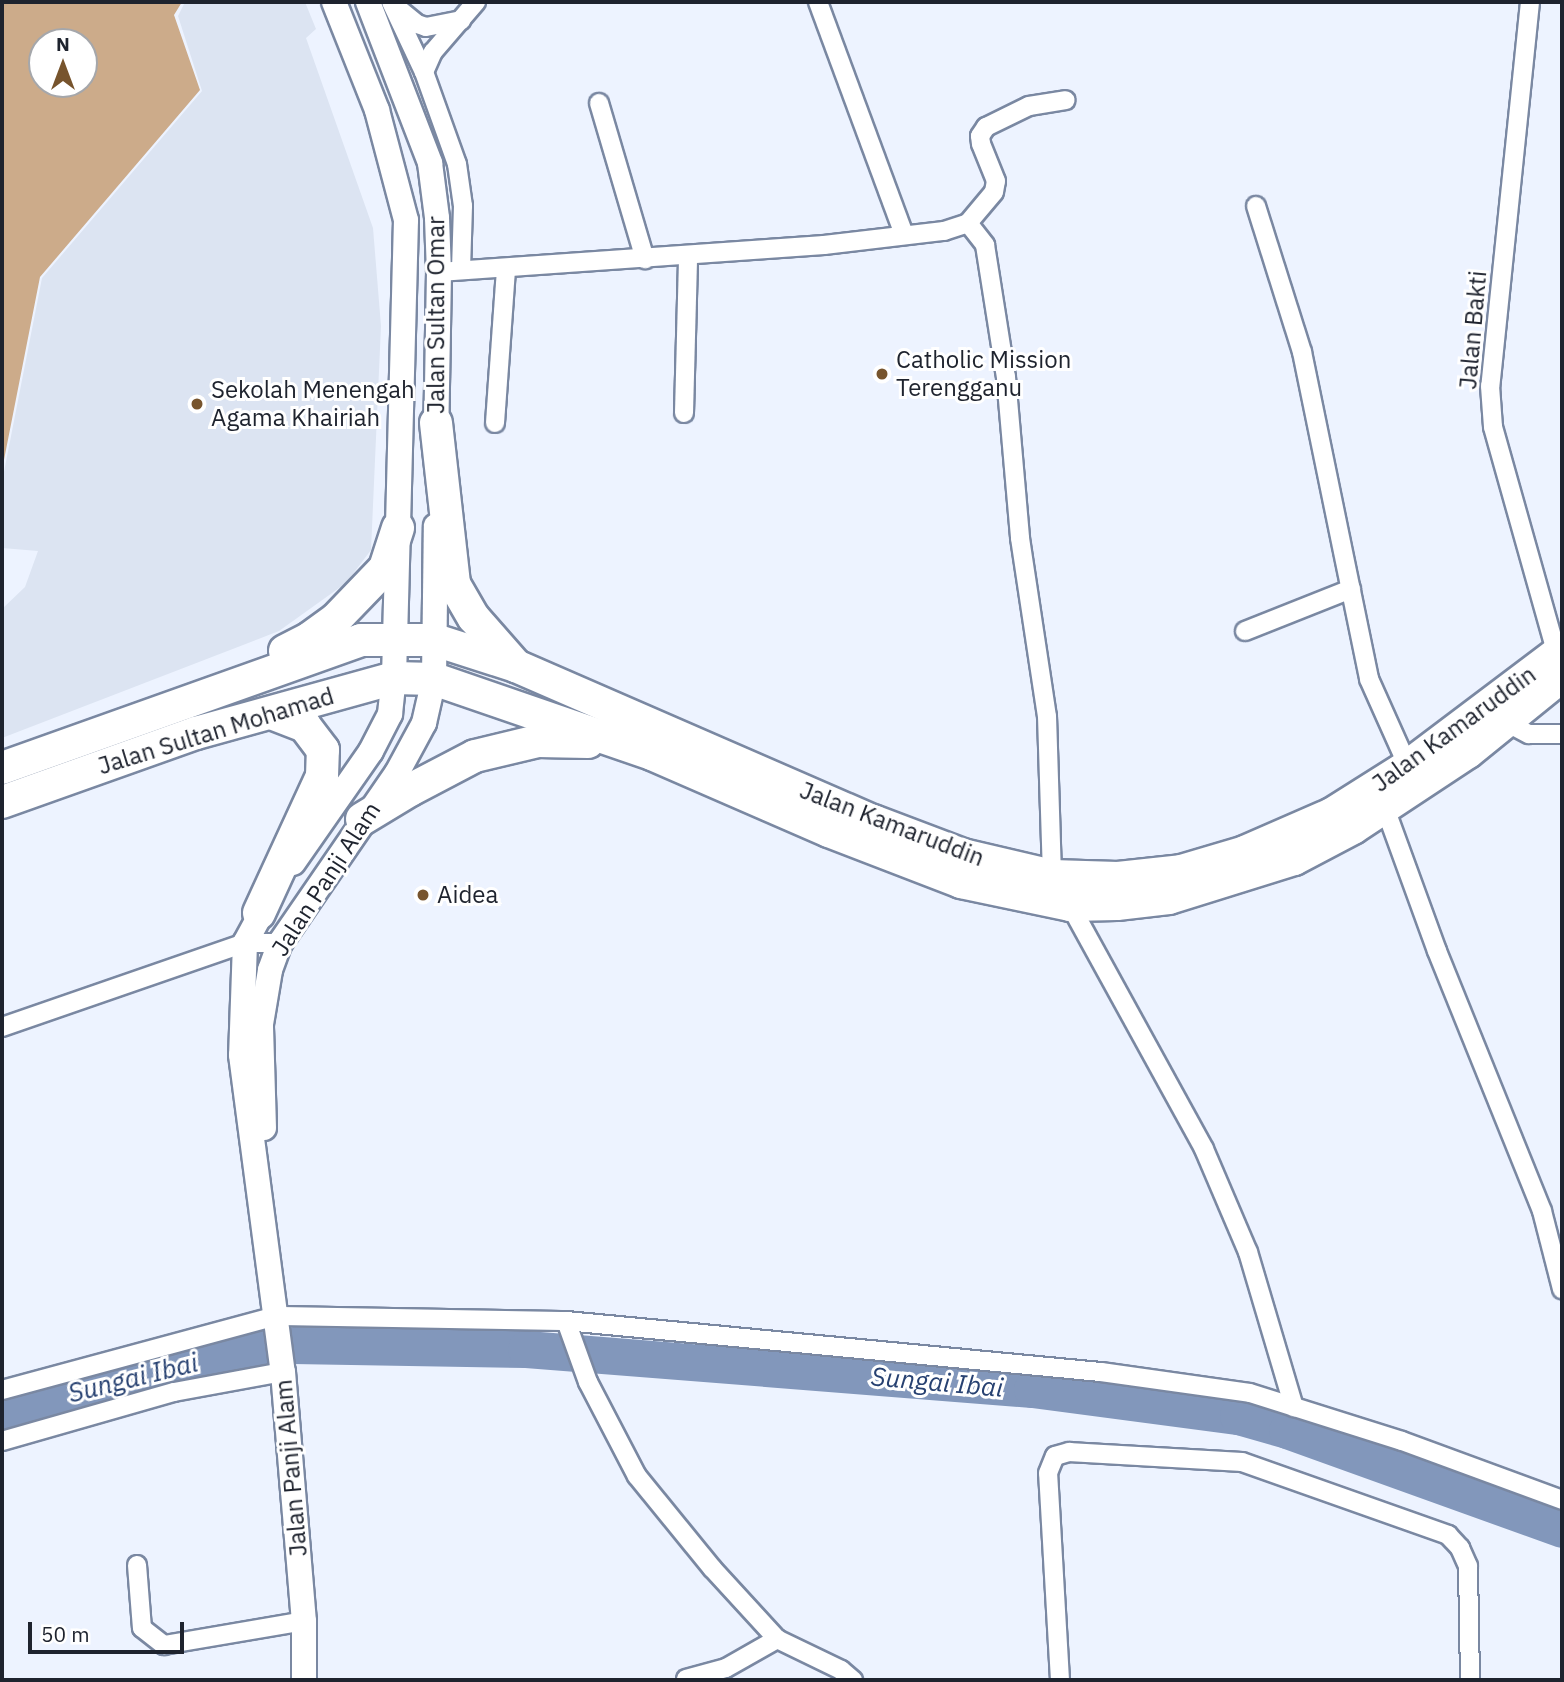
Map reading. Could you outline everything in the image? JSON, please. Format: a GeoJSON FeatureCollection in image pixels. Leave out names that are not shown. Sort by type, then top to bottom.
{"type":"FeatureCollection","features":[{"type":"Feature","properties":{"kind":"highway"},"geometry":{"type":"LineString","coordinates":[[436,423],[454,584],[474,618],[516,666]]}},
{"type":"Feature","properties":{"kind":"highway"},"geometry":{"type":"LineString","coordinates":[[158,713],[310,638],[337,619],[385,568],[398,528]]}},
{"type":"Feature","properties":{"kind":"highway","name":"Jalan Sultan Mohamad"},"geometry":{"type":"LineString","coordinates":[[2,768],[361,640],[395,640]]}},
{"type":"Feature","properties":{"kind":"highway","name":"Jalan Kamaruddin"},"geometry":{"type":"LineString","coordinates":[[395,640],[435,640],[516,666],[873,821],[963,855],[1052,876],[1118,878],[1181,871],[1245,852],[1332,814],[1408,766],[1561,660]]}},
{"type":"Feature","properties":{"kind":"highway","name":"Jalan Kamaruddin"},"geometry":{"type":"LineString","coordinates":[[434,678],[652,754],[829,831],[961,882],[1070,905],[1169,898],[1230,882],[1294,859],[1385,808],[1506,722],[1561,660]]}},
{"type":"Feature","properties":{"kind":"highway","name":"Jalan Sultan Mohamad"},"geometry":{"type":"LineString","coordinates":[[2,802],[196,733],[394,677],[434,678]]}},
{"type":"Feature","properties":{"kind":"highway"},"geometry":{"type":"LineString","coordinates":[[259,913],[322,776],[323,750],[305,726],[271,713]]}},
{"type":"Feature","properties":{"kind":"highway"},"geometry":{"type":"LineString","coordinates":[[362,819],[475,755],[538,741],[580,741],[652,754]]}},
{"type":"Feature","properties":{"kind":"main road","name":"Jalan Sultan Omar"},"geometry":{"type":"LineString","coordinates":[[334,2],[377,110],[406,220],[395,640]]}},
{"type":"Feature","properties":{"kind":"main road","name":"Jalan Sultan Omar"},"geometry":{"type":"LineString","coordinates":[[368,2],[430,163],[437,218],[450,271],[436,423],[435,640]]}},
{"type":"Feature","properties":{"kind":"main road","name":"Jalan Panji Alam"},"geometry":{"type":"LineString","coordinates":[[304,1680],[304,1621],[283,1372],[242,1055],[245,943],[259,913],[371,751],[390,714],[395,640]]}},
{"type":"Feature","properties":{"kind":"main road","name":"Jalan Panji Alam"},"geometry":{"type":"LineString","coordinates":[[268,1256],[261,1024],[270,970],[280,943],[362,819],[397,773],[424,723],[434,678],[435,640]]}},
{"type":"Feature","properties":{"kind":"street"},"geometry":{"type":"LineString","coordinates":[[391,2],[417,24],[426,27],[461,19]]}},
{"type":"Feature","properties":{"kind":"street"},"geometry":{"type":"LineString","coordinates":[[391,2],[424,72],[457,164],[463,206],[450,271],[688,256],[944,231],[968,223],[994,192],[996,181],[979,136],[986,127],[1029,106],[1066,100]]}},
{"type":"Feature","properties":{"kind":"street"},"geometry":{"type":"LineString","coordinates":[[424,72],[433,52],[476,2]]}},
{"type":"Feature","properties":{"kind":"street"},"geometry":{"type":"LineString","coordinates":[[818,2],[904,235]]}},
{"type":"Feature","properties":{"kind":"street","name":"Jalan Bakti"},"geometry":{"type":"LineString","coordinates":[[1530,2],[1490,386],[1493,427],[1561,660]]}},
{"type":"Feature","properties":{"kind":"street"},"geometry":{"type":"LineString","coordinates":[[599,103],[645,259]]}},
{"type":"Feature","properties":{"kind":"street"},"geometry":{"type":"LineString","coordinates":[[1256,206],[1302,352],[1369,678],[1408,766]]}},
{"type":"Feature","properties":{"kind":"street"},"geometry":{"type":"LineString","coordinates":[[968,223],[985,245],[1006,377],[1020,538],[1047,716],[1052,876]]}},
{"type":"Feature","properties":{"kind":"street"},"geometry":{"type":"LineString","coordinates":[[684,413],[688,256]]}},
{"type":"Feature","properties":{"kind":"street"},"geometry":{"type":"LineString","coordinates":[[495,423],[506,268]]}},
{"type":"Feature","properties":{"kind":"street"},"geometry":{"type":"LineString","coordinates":[[1245,631],[1351,589]]}},
{"type":"Feature","properties":{"kind":"street"},"geometry":{"type":"LineString","coordinates":[[1506,722],[1529,734],[1562,734]]}},
{"type":"Feature","properties":{"kind":"street"},"geometry":{"type":"LineString","coordinates":[[1385,808],[1437,951],[1542,1212],[1562,1289]]}},
{"type":"Feature","properties":{"kind":"street"},"geometry":{"type":"LineString","coordinates":[[1070,905],[1204,1149],[1248,1252],[1294,1407]]}},
{"type":"Feature","properties":{"kind":"street"},"geometry":{"type":"LineString","coordinates":[[2,1027],[245,943],[280,943]]}},
{"type":"Feature","properties":{"kind":"street"},"geometry":{"type":"LineString","coordinates":[[2,1390],[276,1316],[566,1322],[1101,1372],[1250,1393],[1402,1441],[1562,1500]]}},
{"type":"Feature","properties":{"kind":"street"},"geometry":{"type":"LineString","coordinates":[[566,1322],[587,1380],[637,1476],[712,1569],[777,1639],[842,1677]]}},
{"type":"Feature","properties":{"kind":"street"},"geometry":{"type":"LineString","coordinates":[[2,1441],[174,1392],[283,1372]]}},
{"type":"Feature","properties":{"kind":"street"},"geometry":{"type":"LineString","coordinates":[[1060,1680],[1048,1473],[1055,1457],[1069,1452],[1242,1462],[1448,1535],[1460,1548],[1468,1566],[1470,1680]]}},
{"type":"Feature","properties":{"kind":"street"},"geometry":{"type":"LineString","coordinates":[[137,1565],[142,1628],[164,1645],[304,1621]]}},
{"type":"Feature","properties":{"kind":"street"},"geometry":{"type":"LineString","coordinates":[[686,1679],[726,1668],[777,1639]]}},
{"type":"Feature","properties":{"kind":"shaded area"},"geometry":{"type":"Polygon","coordinates":[[[2,2],[182,2],[174,15],[200,90],[40,277],[2,470],[2,2]]]}},
{"type":"Feature","properties":{"kind":"shaded area","name":"Sekolah Menengah Agama Khairiah"},"geometry":{"type":"Polygon","coordinates":[[[185,2],[305,2],[316,29],[306,38],[373,228],[381,326],[371,550],[346,583],[279,631],[2,738],[2,609],[25,587],[38,551],[2,548],[2,482],[42,278],[202,91],[178,16],[185,2]]]}},
{"type":"Feature","properties":{"kind":"waterway","name":"Sungai Ibai"},"geometry":{"type":"LineString","coordinates":[[293,1345],[526,1349],[1032,1389],[1238,1416],[1287,1430],[1562,1529]]}},
{"type":"Feature","properties":{"kind":"waterway","name":"Sungai Ibai"},"geometry":{"type":"LineString","coordinates":[[2,1410],[263,1347]]}},
{"type":"Feature","properties":{"kind":"place","name":"Catholic Mission Terengganu"},"geometry":{"type":"Point","coordinates":[882,374]}},
{"type":"Feature","properties":{"kind":"place","name":"Sekolah Menengah Agama Khairiah"},"geometry":{"type":"Point","coordinates":[197,404]}},
{"type":"Feature","properties":{"kind":"place","name":"Aidea"},"geometry":{"type":"Point","coordinates":[423,895]}}]}
